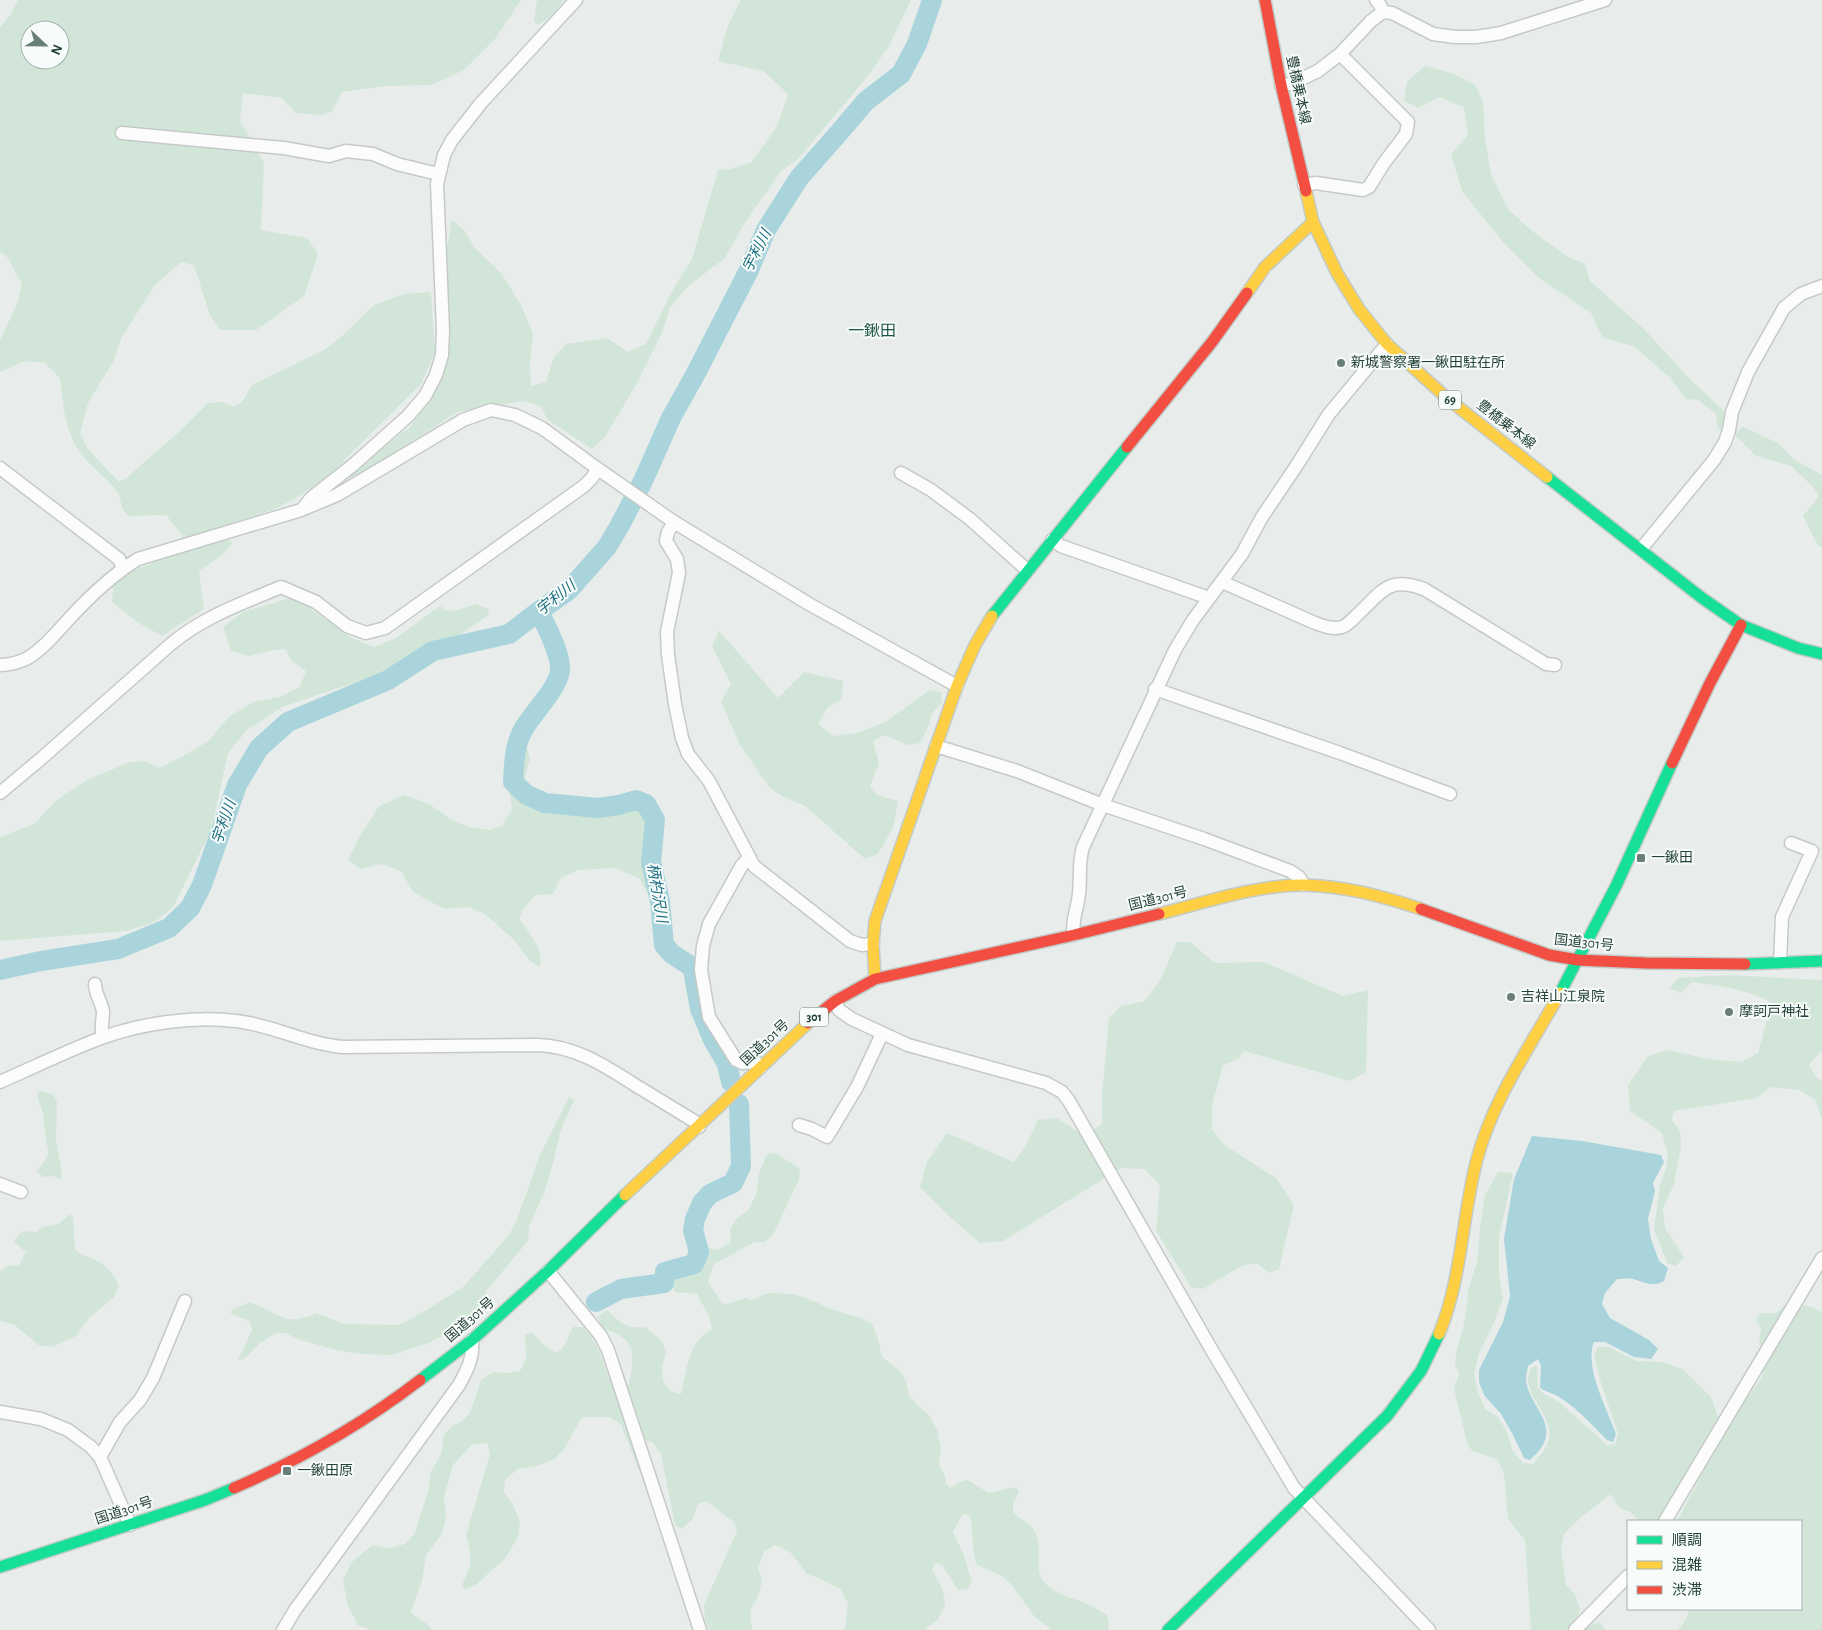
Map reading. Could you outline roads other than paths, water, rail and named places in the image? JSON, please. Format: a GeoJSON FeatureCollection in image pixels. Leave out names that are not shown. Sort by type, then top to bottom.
{"type":"FeatureCollection","features":[{"type":"Feature","properties":{"kind":"main road","name":"豊橋乗本線"},"geometry":{"type":"LineString","coordinates":[[1265,0],[1280,85],[1313,222],[1336,273],[1359,309],[1388,344],[1413,369],[1448,399],[1702,598],[1741,625],[1798,648],[1822,654]]}},
{"type":"Feature","properties":{"kind":"main road"},"geometry":{"type":"LineString","coordinates":[[876,979],[873,944],[875,921],[957,686],[975,645],[997,608],[1212,342],[1265,267],[1313,222]]}},
{"type":"Feature","properties":{"kind":"main road"},"geometry":{"type":"LineString","coordinates":[[1168,1630],[1387,1416],[1410,1387],[1430,1356],[1450,1300],[1471,1179],[1486,1131],[1507,1083],[1578,960],[1625,866],[1700,704],[1741,625]]}},
{"type":"Feature","properties":{"kind":"main road","name":"国道301号"},"geometry":{"type":"LineString","coordinates":[[0,1567],[205,1500],[255,1479],[352,1428],[410,1388],[472,1340],[548,1271],[817,1015],[835,1001],[876,979],[1074,935],[1257,890],[1304,885],[1358,890],[1412,906],[1549,956],[1578,960],[1645,963],[1822,961]]}},
{"type":"Feature","properties":{"kind":"street"},"geometry":{"type":"LineString","coordinates":[[301,510],[311,498],[408,416],[425,396],[436,375],[442,355],[443,330],[438,174],[444,154],[452,140],[481,103],[576,0]]}},
{"type":"Feature","properties":{"kind":"street"},"geometry":{"type":"LineString","coordinates":[[1376,0],[1383,12]]}},
{"type":"Feature","properties":{"kind":"street"},"geometry":{"type":"LineString","coordinates":[[1280,85],[1291,84],[1318,72],[1340,54],[1371,21],[1383,12],[1392,13],[1433,34],[1454,37],[1476,37],[1501,33],[1605,0]]}},
{"type":"Feature","properties":{"kind":"street"},"geometry":{"type":"LineString","coordinates":[[1304,185],[1316,183],[1363,190],[1368,187],[1406,134],[1408,122],[1340,54]]}},
{"type":"Feature","properties":{"kind":"street"},"geometry":{"type":"LineString","coordinates":[[122,133],[284,148],[329,156],[346,151],[373,154],[397,164],[438,174]]}},
{"type":"Feature","properties":{"kind":"street"},"geometry":{"type":"LineString","coordinates":[[1641,549],[1714,460],[1725,442],[1732,412],[1748,372],[1784,308],[1801,294],[1822,286]]}},
{"type":"Feature","properties":{"kind":"street"},"geometry":{"type":"LineString","coordinates":[[1074,935],[1072,924],[1076,914],[1079,895],[1079,861],[1083,847],[1155,689],[1175,650],[1193,620],[1242,554],[1262,517],[1329,414],[1388,344]]}},
{"type":"Feature","properties":{"kind":"street"},"geometry":{"type":"LineString","coordinates":[[0,665],[10,665],[27,658],[124,568],[138,559],[301,510],[337,495],[463,420],[491,410],[515,415],[542,428],[674,522],[809,604],[957,686]]}},
{"type":"Feature","properties":{"kind":"street"},"geometry":{"type":"LineString","coordinates":[[0,468],[119,559],[124,568]]}},
{"type":"Feature","properties":{"kind":"street"},"geometry":{"type":"LineString","coordinates":[[0,793],[178,638],[202,622],[281,587],[316,602],[347,626],[366,633],[384,628],[584,486],[599,470]]}},
{"type":"Feature","properties":{"kind":"street"},"geometry":{"type":"LineString","coordinates":[[901,473],[931,490],[970,519],[1027,570]]}},
{"type":"Feature","properties":{"kind":"street"},"geometry":{"type":"LineString","coordinates":[[674,522],[668,532],[666,541],[676,559],[679,573],[668,625],[667,640],[682,738],[688,754],[709,780],[754,866],[850,941],[862,945],[873,944]]}},
{"type":"Feature","properties":{"kind":"street"},"geometry":{"type":"LineString","coordinates":[[1052,540],[1061,546],[1209,598]]}},
{"type":"Feature","properties":{"kind":"street"},"geometry":{"type":"LineString","coordinates":[[1222,582],[1315,623],[1341,628],[1350,622],[1386,587],[1398,582],[1411,584],[1424,588],[1546,664],[1555,665]]}},
{"type":"Feature","properties":{"kind":"street"},"geometry":{"type":"LineString","coordinates":[[1155,689],[1340,752],[1450,794]]}},
{"type":"Feature","properties":{"kind":"street"},"geometry":{"type":"LineString","coordinates":[[936,746],[1016,772],[1102,805],[1204,839],[1290,871],[1300,877],[1304,885]]}},
{"type":"Feature","properties":{"kind":"street"},"geometry":{"type":"LineString","coordinates":[[1780,962],[1782,917],[1812,851],[1791,843]]}},
{"type":"Feature","properties":{"kind":"street"},"geometry":{"type":"LineString","coordinates":[[749,858],[742,865],[709,924],[703,946],[700,970],[709,1017],[713,1025],[736,1060],[742,1063],[756,1062],[760,1068]]}},
{"type":"Feature","properties":{"kind":"street"},"geometry":{"type":"LineString","coordinates":[[95,984],[95,994],[103,1012],[101,1030],[103,1038]]}},
{"type":"Feature","properties":{"kind":"street"},"geometry":{"type":"LineString","coordinates":[[835,1001],[839,1010],[845,1014],[882,1034],[908,1045],[1046,1084],[1062,1092],[1294,1488],[1423,1628]]}},
{"type":"Feature","properties":{"kind":"street"},"geometry":{"type":"LineString","coordinates":[[0,1082],[103,1038],[162,1024],[216,1020],[237,1021],[262,1026],[314,1042],[336,1046],[391,1048],[547,1045],[565,1048],[585,1055],[694,1121],[698,1127]]}},
{"type":"Feature","properties":{"kind":"street"},"geometry":{"type":"LineString","coordinates":[[799,1125],[827,1137],[857,1087],[882,1034]]}},
{"type":"Feature","properties":{"kind":"street"},"geometry":{"type":"LineString","coordinates":[[0,1184],[21,1192]]}},
{"type":"Feature","properties":{"kind":"street"},"geometry":{"type":"LineString","coordinates":[[1666,1520],[1817,1278],[1822,1258]]}},
{"type":"Feature","properties":{"kind":"street"},"geometry":{"type":"LineString","coordinates":[[548,1271],[601,1336],[608,1350],[700,1630]]}},
{"type":"Feature","properties":{"kind":"street"},"geometry":{"type":"LineString","coordinates":[[100,1457],[120,1422],[140,1400],[153,1378],[185,1301]]}},
{"type":"Feature","properties":{"kind":"street"},"geometry":{"type":"LineString","coordinates":[[283,1630],[295,1610],[459,1385],[472,1361],[472,1340]]}},
{"type":"Feature","properties":{"kind":"street"},"geometry":{"type":"LineString","coordinates":[[0,1412],[41,1419],[68,1430],[91,1447],[100,1457],[130,1525]]}},
{"type":"Feature","properties":{"kind":"street"},"geometry":{"type":"LineString","coordinates":[[1575,1630],[1627,1577]]}},
{"type":"Feature","properties":{"kind":"water"},"geometry":{"type":"Polygon","coordinates":[[[1532,1136],[1582,1141],[1661,1155],[1664,1162],[1653,1183],[1655,1191],[1648,1219],[1651,1239],[1659,1261],[1668,1268],[1664,1281],[1660,1283],[1652,1284],[1631,1279],[1617,1279],[1605,1293],[1602,1304],[1610,1318],[1649,1340],[1658,1349],[1651,1359],[1634,1357],[1605,1342],[1594,1342],[1592,1363],[1594,1376],[1616,1434],[1613,1442],[1607,1440],[1566,1401],[1540,1388],[1541,1366],[1538,1359],[1528,1366],[1526,1378],[1527,1387],[1544,1421],[1546,1439],[1530,1460],[1524,1458],[1501,1414],[1484,1395],[1479,1382],[1479,1370],[1503,1322],[1510,1296],[1504,1239],[1514,1179],[1532,1136]]]}},
{"type":"Feature","properties":{"kind":"waterway","name":"宇利川"},"geometry":{"type":"LineString","coordinates":[[0,970],[41,961],[118,949],[169,928],[190,908],[202,885],[237,785],[259,748],[288,722],[388,680],[433,651],[509,634],[569,590],[607,547],[620,525],[643,481],[671,418],[748,272],[766,230],[799,178],[866,101],[901,74],[917,44],[932,0]]}},
{"type":"Feature","properties":{"kind":"waterway","name":"柄杓沢川"},"geometry":{"type":"LineString","coordinates":[[539,611],[558,654],[559,675],[551,691],[527,723],[520,736],[515,755],[513,782],[527,795],[545,803],[598,808],[636,800],[646,804],[655,820],[651,862],[660,901],[664,945],[672,954],[689,965],[693,970],[700,1009],[713,1040],[727,1064],[731,1082]]}},
{"type":"Feature","properties":{"kind":"waterway","name":"柄杓沢川"},"geometry":{"type":"LineString","coordinates":[[596,1302],[621,1289],[664,1283],[665,1272],[694,1264],[699,1252],[693,1230],[695,1219],[702,1203],[710,1194],[733,1183],[741,1166],[739,1104]]}},
{"type":"Feature","properties":{"kind":"place","name":"新城警察署一鍬田駐在所"},"geometry":{"type":"Point","coordinates":[1341,363]}},
{"type":"Feature","properties":{"kind":"place","name":"一鍬田"},"geometry":{"type":"Point","coordinates":[1641,858]}},
{"type":"Feature","properties":{"kind":"place","name":"吉祥山江泉院"},"geometry":{"type":"Point","coordinates":[1511,997]}},
{"type":"Feature","properties":{"kind":"place","name":"摩訶戸神社"},"geometry":{"type":"Point","coordinates":[1729,1012]}},
{"type":"Feature","properties":{"kind":"place","name":"一鍬田原"},"geometry":{"type":"Point","coordinates":[287,1471]}},
{"type":"Feature","properties":{"kind":"district","name":"一鍬田"},"geometry":{"type":"Point","coordinates":[872,331]}}]}
